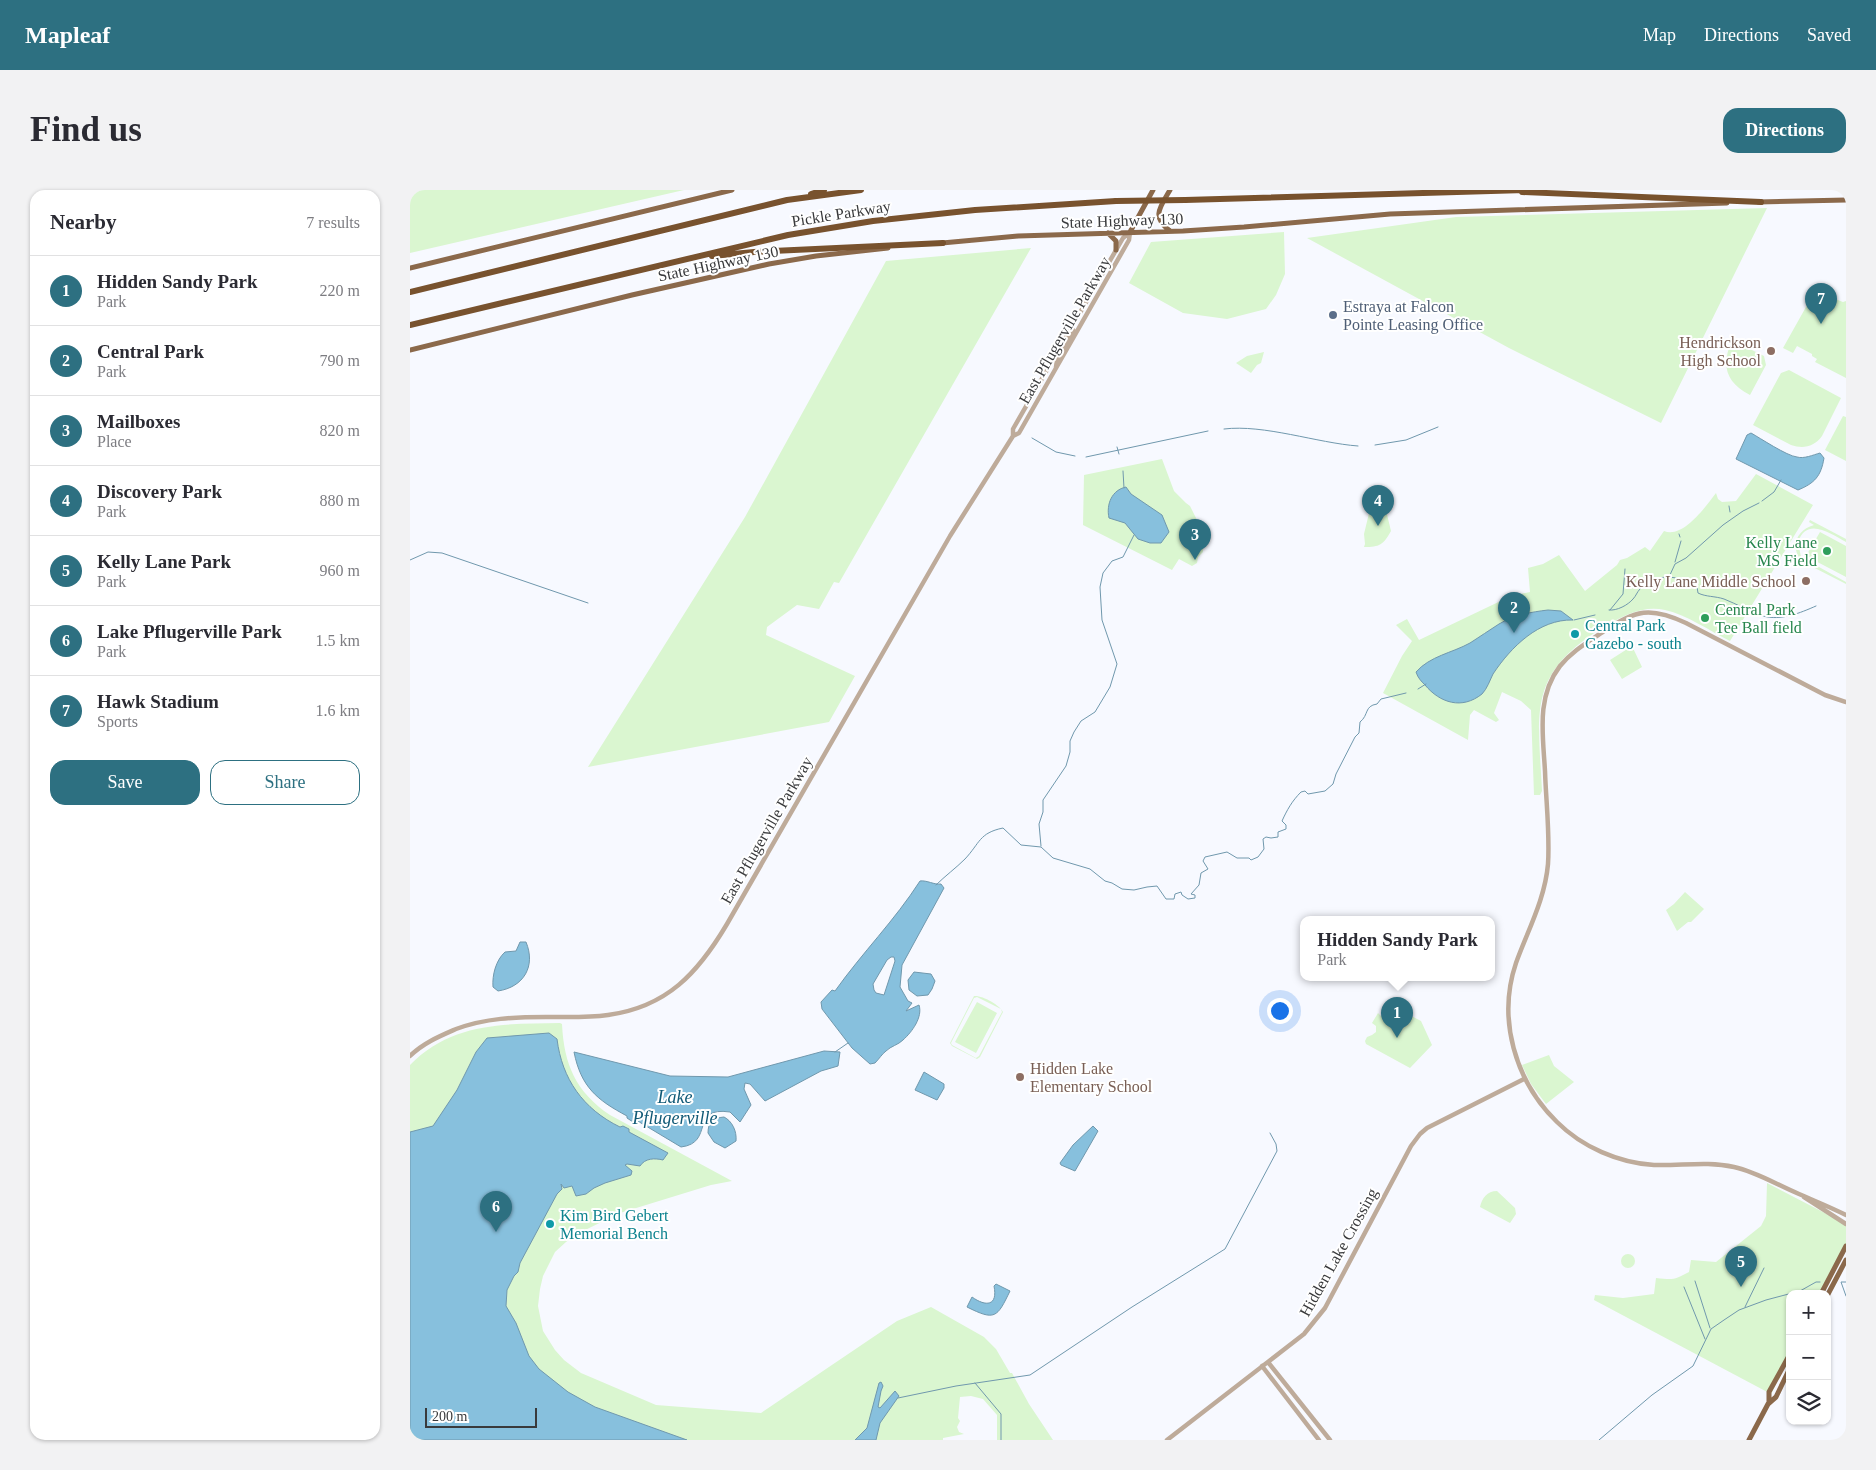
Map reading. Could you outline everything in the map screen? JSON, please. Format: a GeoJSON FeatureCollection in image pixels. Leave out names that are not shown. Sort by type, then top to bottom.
{"type":"FeatureCollection","features":[{"type":"Feature","properties":{"kind":"highway"},"geometry":{"type":"LineString","coordinates":[[787,200],[824,190]]}},
{"type":"Feature","properties":{"kind":"highway","name":"Pickle Parkway"},"geometry":{"type":"LineString","coordinates":[[410,292],[787,200],[861,190]]}},
{"type":"Feature","properties":{"kind":"highway","name":"Pickle Parkway"},"geometry":{"type":"LineString","coordinates":[[410,325],[788,235],[873,221],[975,210],[1116,201],[1525,190]]}},
{"type":"Feature","properties":{"kind":"highway"},"geometry":{"type":"LineString","coordinates":[[1496,191],[1761,202]]}},
{"type":"Feature","properties":{"kind":"highway"},"geometry":{"type":"LineString","coordinates":[[683,259],[754,252],[943,243]]}},
{"type":"Feature","properties":{"kind":"main road"},"geometry":{"type":"LineString","coordinates":[[410,268],[732,190]]}},
{"type":"Feature","properties":{"kind":"main road","name":"East Pflugerville Parkway"},"geometry":{"type":"LineString","coordinates":[[1130,232],[1153,190]]}},
{"type":"Feature","properties":{"kind":"main road"},"geometry":{"type":"LineString","coordinates":[[1170,190],[1158,214],[1162,224],[1170,232]]}},
{"type":"Feature","properties":{"kind":"main road","name":"State Highway 130"},"geometry":{"type":"LineString","coordinates":[[410,350],[632,295],[769,264],[816,256],[1018,236],[1170,232],[1390,214],[1846,200]]}},
{"type":"Feature","properties":{"kind":"main road"},"geometry":{"type":"LineString","coordinates":[[1108,233],[1116,241],[1116,250]]}},
{"type":"Feature","properties":{"kind":"main road"},"geometry":{"type":"LineString","coordinates":[[1823,1290],[1846,1246]]}},
{"type":"Feature","properties":{"kind":"main road"},"geometry":{"type":"LineString","coordinates":[[1830,1290],[1846,1260]]}},
{"type":"Feature","properties":{"kind":"main road"},"geometry":{"type":"LineString","coordinates":[[1769,1402],[1769,1392],[1786,1361]]}},
{"type":"Feature","properties":{"kind":"main road"},"geometry":{"type":"LineString","coordinates":[[1749,1440],[1769,1402],[1776,1396],[1786,1376]]}},
{"type":"Feature","properties":{"kind":"street","name":"East Pflugerville Parkway"},"geometry":{"type":"LineString","coordinates":[[1013,436],[1013,429],[1123,238],[1130,232]]}},
{"type":"Feature","properties":{"kind":"street","name":"East Pflugerville Parkway"},"geometry":{"type":"LineString","coordinates":[[410,1056],[436,1037],[473,1023],[512,1017],[600,1016],[632,1010],[668,993],[697,968],[709,954],[727,924],[950,536],[1013,436],[1019,433],[1129,240],[1130,232]]}},
{"type":"Feature","properties":{"kind":"street"},"geometry":{"type":"LineString","coordinates":[[1057,368],[1057,360],[1072,335],[1076,321]]}},
{"type":"Feature","properties":{"kind":"street"},"geometry":{"type":"LineString","coordinates":[[1846,702],[1825,695],[1686,623],[1658,612],[1636,614],[1617,622],[1574,652],[1553,677],[1546,693],[1542,718],[1548,867],[1541,900],[1516,963],[1510,989],[1509,1006],[1512,1039],[1524,1079],[1558,1124],[1580,1140],[1600,1151],[1640,1163],[1713,1163],[1752,1172],[1846,1215]]}},
{"type":"Feature","properties":{"kind":"street","name":"Hidden Lake Crossing"},"geometry":{"type":"LineString","coordinates":[[1167,1440],[1304,1334],[1320,1316],[1411,1146],[1420,1134],[1441,1120],[1524,1079]]}},
{"type":"Feature","properties":{"kind":"street"},"geometry":{"type":"LineString","coordinates":[[1800,1195],[1846,1224]]}},
{"type":"Feature","properties":{"kind":"street"},"geometry":{"type":"LineString","coordinates":[[1268,1362],[1330,1440]]}},
{"type":"Feature","properties":{"kind":"street"},"geometry":{"type":"LineString","coordinates":[[1262,1366],[1319,1440]]}},
{"type":"Feature","properties":{"kind":"green space"},"geometry":{"type":"Polygon","coordinates":[[[410,190],[684,190],[410,253],[410,190]]]}},
{"type":"Feature","properties":{"kind":"green space"},"geometry":{"type":"Polygon","coordinates":[[[1767,208],[1661,423],[1509,348],[1307,238],[1456,217],[1767,208]]]}},
{"type":"Feature","properties":{"kind":"green space"},"geometry":{"type":"Polygon","coordinates":[[[1284,232],[1285,274],[1276,295],[1266,309],[1227,319],[1183,313],[1129,283],[1151,242],[1284,232]]]}},
{"type":"Feature","properties":{"kind":"green space"},"geometry":{"type":"Polygon","coordinates":[[[1031,248],[839,583],[834,582],[819,609],[797,605],[767,627],[766,635],[855,676],[829,722],[588,767],[745,517],[886,261],[1031,248]]]}},
{"type":"Feature","properties":{"kind":"green space"},"geometry":{"type":"Polygon","coordinates":[[[1825,295],[1843,302],[1846,301],[1846,378],[1815,362],[1817,359],[1812,354],[1797,346],[1793,353],[1783,348],[1811,298],[1821,303],[1825,295]]]}},
{"type":"Feature","properties":{"kind":"green space"},"geometry":{"type":"Polygon","coordinates":[[[1732,340],[1764,356],[1766,365],[1750,395],[1735,384],[1728,372],[1726,365],[1727,357],[1732,340]]]}},
{"type":"Feature","properties":{"kind":"green space"},"geometry":{"type":"Polygon","coordinates":[[[1264,352],[1261,363],[1251,373],[1236,363],[1247,356],[1264,352]]]}},
{"type":"Feature","properties":{"kind":"green space"},"geometry":{"type":"Polygon","coordinates":[[[1789,370],[1841,398],[1822,436],[1812,445],[1800,447],[1791,445],[1753,425],[1781,373],[1789,370]]]}},
{"type":"Feature","properties":{"kind":"green space"},"geometry":{"type":"Polygon","coordinates":[[[1843,416],[1846,417],[1846,461],[1825,450],[1843,416]]]}},
{"type":"Feature","properties":{"kind":"green space"},"geometry":{"type":"Polygon","coordinates":[[[1162,459],[1174,491],[1190,506],[1200,526],[1203,540],[1203,552],[1198,557],[1197,563],[1192,566],[1179,559],[1172,570],[1083,525],[1084,475],[1162,459]]]}},
{"type":"Feature","properties":{"kind":"green space"},"geometry":{"type":"Polygon","coordinates":[[[1756,474],[1813,505],[1730,641],[1673,612],[1650,609],[1635,612],[1621,618],[1581,643],[1563,660],[1550,677],[1543,695],[1539,737],[1542,791],[1540,795],[1534,795],[1531,710],[1521,701],[1502,692],[1494,713],[1499,720],[1496,722],[1474,710],[1470,715],[1468,740],[1383,693],[1412,641],[1396,625],[1407,619],[1419,640],[1511,596],[1530,592],[1528,568],[1543,564],[1559,555],[1585,591],[1617,565],[1620,560],[1645,547],[1650,551],[1664,531],[1671,532],[1686,526],[1700,513],[1716,493],[1718,499],[1722,502],[1736,501],[1756,474]]]}},
{"type":"Feature","properties":{"kind":"green space"},"geometry":{"type":"Polygon","coordinates":[[[1384,502],[1391,531],[1380,544],[1364,547],[1364,534],[1371,505],[1384,502]]]}},
{"type":"Feature","properties":{"kind":"green space"},"geometry":{"type":"Polygon","coordinates":[[[1810,520],[1846,539],[1846,542],[1820,529],[1813,528],[1807,530],[1802,534],[1798,542],[1801,557],[1846,582],[1846,584],[1803,562],[1799,557],[1796,551],[1796,540],[1803,531],[1814,525],[1809,522],[1810,520]]]}},
{"type":"Feature","properties":{"kind":"green space","name":"Kelly Lane MS Field"},"geometry":{"type":"Polygon","coordinates":[[[1820,532],[1846,546],[1846,577],[1806,556],[1820,532]]]}},
{"type":"Feature","properties":{"kind":"green space"},"geometry":{"type":"Polygon","coordinates":[[[1632,646],[1642,667],[1622,679],[1610,660],[1632,646]]]}},
{"type":"Feature","properties":{"kind":"green space"},"geometry":{"type":"Polygon","coordinates":[[[1685,892],[1704,909],[1691,922],[1688,922],[1677,931],[1666,910],[1685,892]]]}},
{"type":"Feature","properties":{"kind":"green space"},"geometry":{"type":"Polygon","coordinates":[[[974,996],[986,999],[1001,1009],[1003,1012],[980,1057],[977,1059],[952,1046],[950,1043],[974,996]],[[977,997],[974,998],[951,1043],[952,1045],[976,1058],[979,1056],[1002,1012],[1001,1009],[977,997]]]}},
{"type":"Feature","properties":{"kind":"green space"},"geometry":{"type":"Polygon","coordinates":[[[977,1002],[997,1013],[976,1053],[955,1042],[977,1002]]]}},
{"type":"Feature","properties":{"kind":"green space"},"geometry":{"type":"Polygon","coordinates":[[[1394,1007],[1421,1021],[1432,1045],[1410,1068],[1366,1044],[1365,1041],[1367,1037],[1376,1032],[1376,1026],[1372,1023],[1378,1013],[1381,1016],[1386,1016],[1391,1008],[1394,1007]]]}},
{"type":"Feature","properties":{"kind":"green space"},"geometry":{"type":"Polygon","coordinates":[[[562,1024],[563,1039],[569,1065],[580,1087],[588,1097],[610,1115],[732,1181],[711,1185],[620,1213],[579,1233],[555,1252],[543,1276],[538,1306],[543,1331],[564,1360],[581,1373],[656,1405],[761,1413],[897,1321],[931,1307],[984,1337],[996,1349],[1053,1440],[997,1440],[997,1415],[983,1399],[971,1396],[960,1397],[958,1418],[960,1421],[957,1427],[959,1432],[964,1434],[943,1438],[943,1440],[410,1440],[410,1065],[443,1040],[461,1033],[499,1025],[562,1024]]]}},
{"type":"Feature","properties":{"kind":"green space"},"geometry":{"type":"Polygon","coordinates":[[[1549,1055],[1554,1066],[1574,1082],[1546,1104],[1531,1084],[1522,1065],[1549,1055]]]}},
{"type":"Feature","properties":{"kind":"green space"},"geometry":{"type":"Polygon","coordinates":[[[1767,1183],[1846,1224],[1846,1250],[1825,1290],[1786,1290],[1786,1365],[1771,1394],[1594,1300],[1595,1295],[1623,1298],[1654,1294],[1656,1278],[1674,1279],[1684,1275],[1689,1272],[1691,1260],[1716,1262],[1761,1226],[1766,1216],[1767,1183]]]}},
{"type":"Feature","properties":{"kind":"green space"},"geometry":{"type":"Polygon","coordinates":[[[1497,1191],[1515,1208],[1516,1214],[1510,1223],[1480,1207],[1482,1201],[1490,1192],[1497,1191]]]}},
{"type":"Feature","properties":{"kind":"green space"},"geometry":{"type":"Polygon","coordinates":[[[1625,1254],[1631,1254],[1635,1261],[1631,1268],[1625,1268],[1621,1264],[1621,1258],[1625,1254]]]}},
{"type":"Feature","properties":{"kind":"water"},"geometry":{"type":"Polygon","coordinates":[[[1751,433],[1793,456],[1803,457],[1820,453],[1824,458],[1819,474],[1813,482],[1798,490],[1736,459],[1747,435],[1751,433]]]}},
{"type":"Feature","properties":{"kind":"water"},"geometry":{"type":"Polygon","coordinates":[[[1126,487],[1131,494],[1162,515],[1169,532],[1161,543],[1150,543],[1138,539],[1125,523],[1109,518],[1108,508],[1111,498],[1117,491],[1126,487]]]}},
{"type":"Feature","properties":{"kind":"water"},"geometry":{"type":"Polygon","coordinates":[[[1548,610],[1561,611],[1573,620],[1549,624],[1527,636],[1500,664],[1484,692],[1474,699],[1459,703],[1444,700],[1421,681],[1416,672],[1428,662],[1470,643],[1511,618],[1548,610]]]}},
{"type":"Feature","properties":{"kind":"water"},"geometry":{"type":"Polygon","coordinates":[[[920,881],[941,884],[944,888],[902,965],[900,987],[908,1001],[912,1003],[906,1011],[919,1005],[918,1019],[913,1029],[901,1042],[888,1049],[875,1063],[870,1064],[852,1048],[822,1009],[821,1002],[832,990],[835,991],[920,881]],[[894,957],[887,960],[873,984],[876,993],[884,995],[895,961],[894,957]]]}},
{"type":"Feature","properties":{"kind":"water"},"geometry":{"type":"Polygon","coordinates":[[[520,942],[526,942],[529,951],[530,959],[525,974],[515,985],[498,991],[493,987],[497,963],[505,952],[516,951],[520,942]]]}},
{"type":"Feature","properties":{"kind":"water"},"geometry":{"type":"Polygon","coordinates":[[[914,972],[931,974],[935,981],[928,995],[917,996],[909,990],[908,980],[914,972]]]}},
{"type":"Feature","properties":{"kind":"water","name":"Lake Pflugerville"},"geometry":{"type":"Polygon","coordinates":[[[549,1033],[557,1039],[569,1080],[585,1102],[607,1120],[620,1127],[623,1126],[629,1129],[629,1132],[668,1153],[663,1160],[650,1159],[640,1166],[625,1165],[632,1171],[631,1175],[605,1183],[586,1194],[576,1196],[572,1186],[564,1188],[561,1184],[562,1189],[557,1194],[507,1290],[506,1306],[516,1323],[529,1356],[539,1369],[568,1392],[595,1407],[687,1440],[410,1440],[410,1132],[433,1126],[457,1090],[476,1052],[487,1038],[549,1033]]]}},
{"type":"Feature","properties":{"kind":"water","name":"Lake Pflugerville"},"geometry":{"type":"Polygon","coordinates":[[[824,1051],[840,1052],[838,1066],[821,1071],[765,1101],[750,1084],[745,1083],[744,1089],[751,1105],[740,1122],[730,1112],[710,1114],[705,1119],[697,1139],[691,1144],[681,1147],[636,1120],[633,1122],[599,1098],[581,1075],[574,1052],[670,1076],[728,1077],[824,1051]]]}},
{"type":"Feature","properties":{"kind":"water"},"geometry":{"type":"Polygon","coordinates":[[[924,1072],[944,1084],[944,1088],[937,1100],[915,1090],[924,1072]]]}},
{"type":"Feature","properties":{"kind":"water"},"geometry":{"type":"Polygon","coordinates":[[[724,1117],[732,1124],[736,1137],[736,1141],[725,1148],[714,1142],[708,1133],[712,1121],[724,1117]]]}},
{"type":"Feature","properties":{"kind":"water"},"geometry":{"type":"Polygon","coordinates":[[[1093,1126],[1098,1131],[1075,1171],[1061,1165],[1060,1163],[1073,1145],[1093,1126]]]}},
{"type":"Feature","properties":{"kind":"water"},"geometry":{"type":"Polygon","coordinates":[[[996,1284],[1010,1291],[998,1312],[989,1315],[967,1307],[972,1297],[982,1302],[990,1303],[994,1298],[994,1286],[996,1284]]]}},
{"type":"Feature","properties":{"kind":"water"},"geometry":{"type":"Polygon","coordinates":[[[881,1382],[883,1386],[878,1407],[880,1408],[895,1391],[899,1396],[880,1423],[876,1440],[855,1440],[867,1428],[879,1383],[881,1382]]]}},
{"type":"Feature","properties":{"kind":"waterway"},"geometry":{"type":"LineString","coordinates":[[1375,445],[1406,440],[1438,427]]}},
{"type":"Feature","properties":{"kind":"waterway"},"geometry":{"type":"LineString","coordinates":[[1224,429],[1240,428],[1273,431],[1358,446]]}},
{"type":"Feature","properties":{"kind":"waterway"},"geometry":{"type":"LineString","coordinates":[[1086,457],[1208,431]]}},
{"type":"Feature","properties":{"kind":"waterway"},"geometry":{"type":"LineString","coordinates":[[1032,438],[1056,452],[1075,456]]}},
{"type":"Feature","properties":{"kind":"waterway"},"geometry":{"type":"LineString","coordinates":[[1117,447],[1119,454]]}},
{"type":"Feature","properties":{"kind":"waterway"},"geometry":{"type":"LineString","coordinates":[[1123,471],[1124,488]]}},
{"type":"Feature","properties":{"kind":"waterway"},"geometry":{"type":"LineString","coordinates":[[1762,501],[1774,492],[1781,480]]}},
{"type":"Feature","properties":{"kind":"waterway"},"geometry":{"type":"LineString","coordinates":[[1669,577],[1675,564],[1686,558],[1723,525],[1743,511],[1759,503]]}},
{"type":"Feature","properties":{"kind":"waterway"},"geometry":{"type":"LineString","coordinates":[[1729,506],[1730,512]]}},
{"type":"Feature","properties":{"kind":"waterway"},"geometry":{"type":"LineString","coordinates":[[1041,846],[1039,824],[1043,812],[1043,800],[1066,766],[1070,752],[1070,741],[1074,732],[1081,721],[1095,712],[1110,687],[1117,664],[1102,620],[1100,587],[1103,573],[1112,561],[1123,557],[1134,535]]}},
{"type":"Feature","properties":{"kind":"waterway"},"geometry":{"type":"LineString","coordinates":[[1675,562],[1681,541]]}},
{"type":"Feature","properties":{"kind":"waterway"},"geometry":{"type":"LineString","coordinates":[[410,560],[428,552],[442,553],[588,603]]}},
{"type":"Feature","properties":{"kind":"waterway"},"geometry":{"type":"LineString","coordinates":[[1610,610],[1623,594],[1625,569]]}},
{"type":"Feature","properties":{"kind":"waterway"},"geometry":{"type":"LineString","coordinates":[[1609,610],[1619,609],[1628,603],[1640,589],[1653,580],[1668,577],[1690,583],[1697,587],[1698,593],[1724,599],[1763,616],[1783,617],[1797,614],[1816,606]]}},
{"type":"Feature","properties":{"kind":"waterway"},"geometry":{"type":"LineString","coordinates":[[1574,620],[1595,615]]}},
{"type":"Feature","properties":{"kind":"waterway"},"geometry":{"type":"LineString","coordinates":[[1418,689],[1426,684]]}},
{"type":"Feature","properties":{"kind":"waterway"},"geometry":{"type":"LineString","coordinates":[[936,885],[965,859],[984,836],[1003,828],[1021,845],[1041,847],[1053,858],[1090,869],[1105,881],[1122,889],[1134,890],[1157,886],[1166,899],[1174,899],[1175,894],[1181,892],[1188,899],[1195,898],[1195,895],[1191,894],[1199,885],[1201,873],[1208,869],[1203,861],[1205,857],[1227,852],[1237,858],[1249,858],[1251,860],[1258,857],[1264,849],[1263,839],[1266,837],[1278,837],[1278,832],[1286,829],[1286,825],[1282,821],[1290,806],[1301,792],[1305,791],[1308,794],[1325,791],[1333,784],[1336,774],[1355,737],[1359,733],[1360,722],[1365,717],[1368,709],[1377,704],[1381,699],[1406,693]]}},
{"type":"Feature","properties":{"kind":"waterway"},"geometry":{"type":"LineString","coordinates":[[835,1052],[848,1043]]}},
{"type":"Feature","properties":{"kind":"waterway"},"geometry":{"type":"LineString","coordinates":[[898,1398],[956,1386],[1030,1375],[1132,1307],[1225,1249],[1277,1151],[1276,1144],[1270,1133]]}},
{"type":"Feature","properties":{"kind":"waterway"},"geometry":{"type":"LineString","coordinates":[[1745,1307],[1764,1268]]}},
{"type":"Feature","properties":{"kind":"waterway"},"geometry":{"type":"LineString","coordinates":[[1695,1281],[1710,1328]]}},
{"type":"Feature","properties":{"kind":"waterway"},"geometry":{"type":"LineString","coordinates":[[1599,1440],[1652,1395],[1693,1366],[1711,1329],[1739,1310],[1766,1300],[1800,1291],[1816,1282],[1820,1282]]}},
{"type":"Feature","properties":{"kind":"waterway"},"geometry":{"type":"LineString","coordinates":[[1846,1282],[1841,1282],[1846,1296]]}},
{"type":"Feature","properties":{"kind":"waterway"},"geometry":{"type":"LineString","coordinates":[[1684,1287],[1705,1339]]}},
{"type":"Feature","properties":{"kind":"waterway"},"geometry":{"type":"LineString","coordinates":[[975,1383],[1001,1414],[1001,1440]]}},
{"type":"Feature","properties":{"kind":"place","name":"Estraya at Falcon Pointe Leasing Office"},"geometry":{"type":"Point","coordinates":[1333,315]}},
{"type":"Feature","properties":{"kind":"place","name":"Hawk Stadium"},"geometry":{"type":"Point","coordinates":[1821,324]}},
{"type":"Feature","properties":{"kind":"place","name":"Hendrickson High School"},"geometry":{"type":"Point","coordinates":[1771,351]}},
{"type":"Feature","properties":{"kind":"place","name":"Discovery Park"},"geometry":{"type":"Point","coordinates":[1378,526]}},
{"type":"Feature","properties":{"kind":"place","name":"Kelly Lane MS Field"},"geometry":{"type":"Point","coordinates":[1827,551]}},
{"type":"Feature","properties":{"kind":"place","name":"Mailboxes"},"geometry":{"type":"Point","coordinates":[1195,560]}},
{"type":"Feature","properties":{"kind":"place","name":"Kelly Lane Middle School"},"geometry":{"type":"Point","coordinates":[1806,581]}},
{"type":"Feature","properties":{"kind":"place","name":"Central Park Tee Ball field"},"geometry":{"type":"Point","coordinates":[1705,618]}},
{"type":"Feature","properties":{"kind":"place","name":"Central Park"},"geometry":{"type":"Point","coordinates":[1514,633]}},
{"type":"Feature","properties":{"kind":"place","name":"Central Park Gazebo - south"},"geometry":{"type":"Point","coordinates":[1575,634]}},
{"type":"Feature","properties":{"kind":"place","name":"Hidden Sandy Park"},"geometry":{"type":"Point","coordinates":[1397,1038]}},
{"type":"Feature","properties":{"kind":"place","name":"Hidden Lake Elementary School"},"geometry":{"type":"Point","coordinates":[1020,1077]}},
{"type":"Feature","properties":{"kind":"place","name":"Kim Bird Gebert Memorial Bench"},"geometry":{"type":"Point","coordinates":[550,1224]}},
{"type":"Feature","properties":{"kind":"place","name":"Lake Pflugerville Park"},"geometry":{"type":"Point","coordinates":[496,1232]}},
{"type":"Feature","properties":{"kind":"place","name":"Kelly Lane Park"},"geometry":{"type":"Point","coordinates":[1741,1287]}}]}
